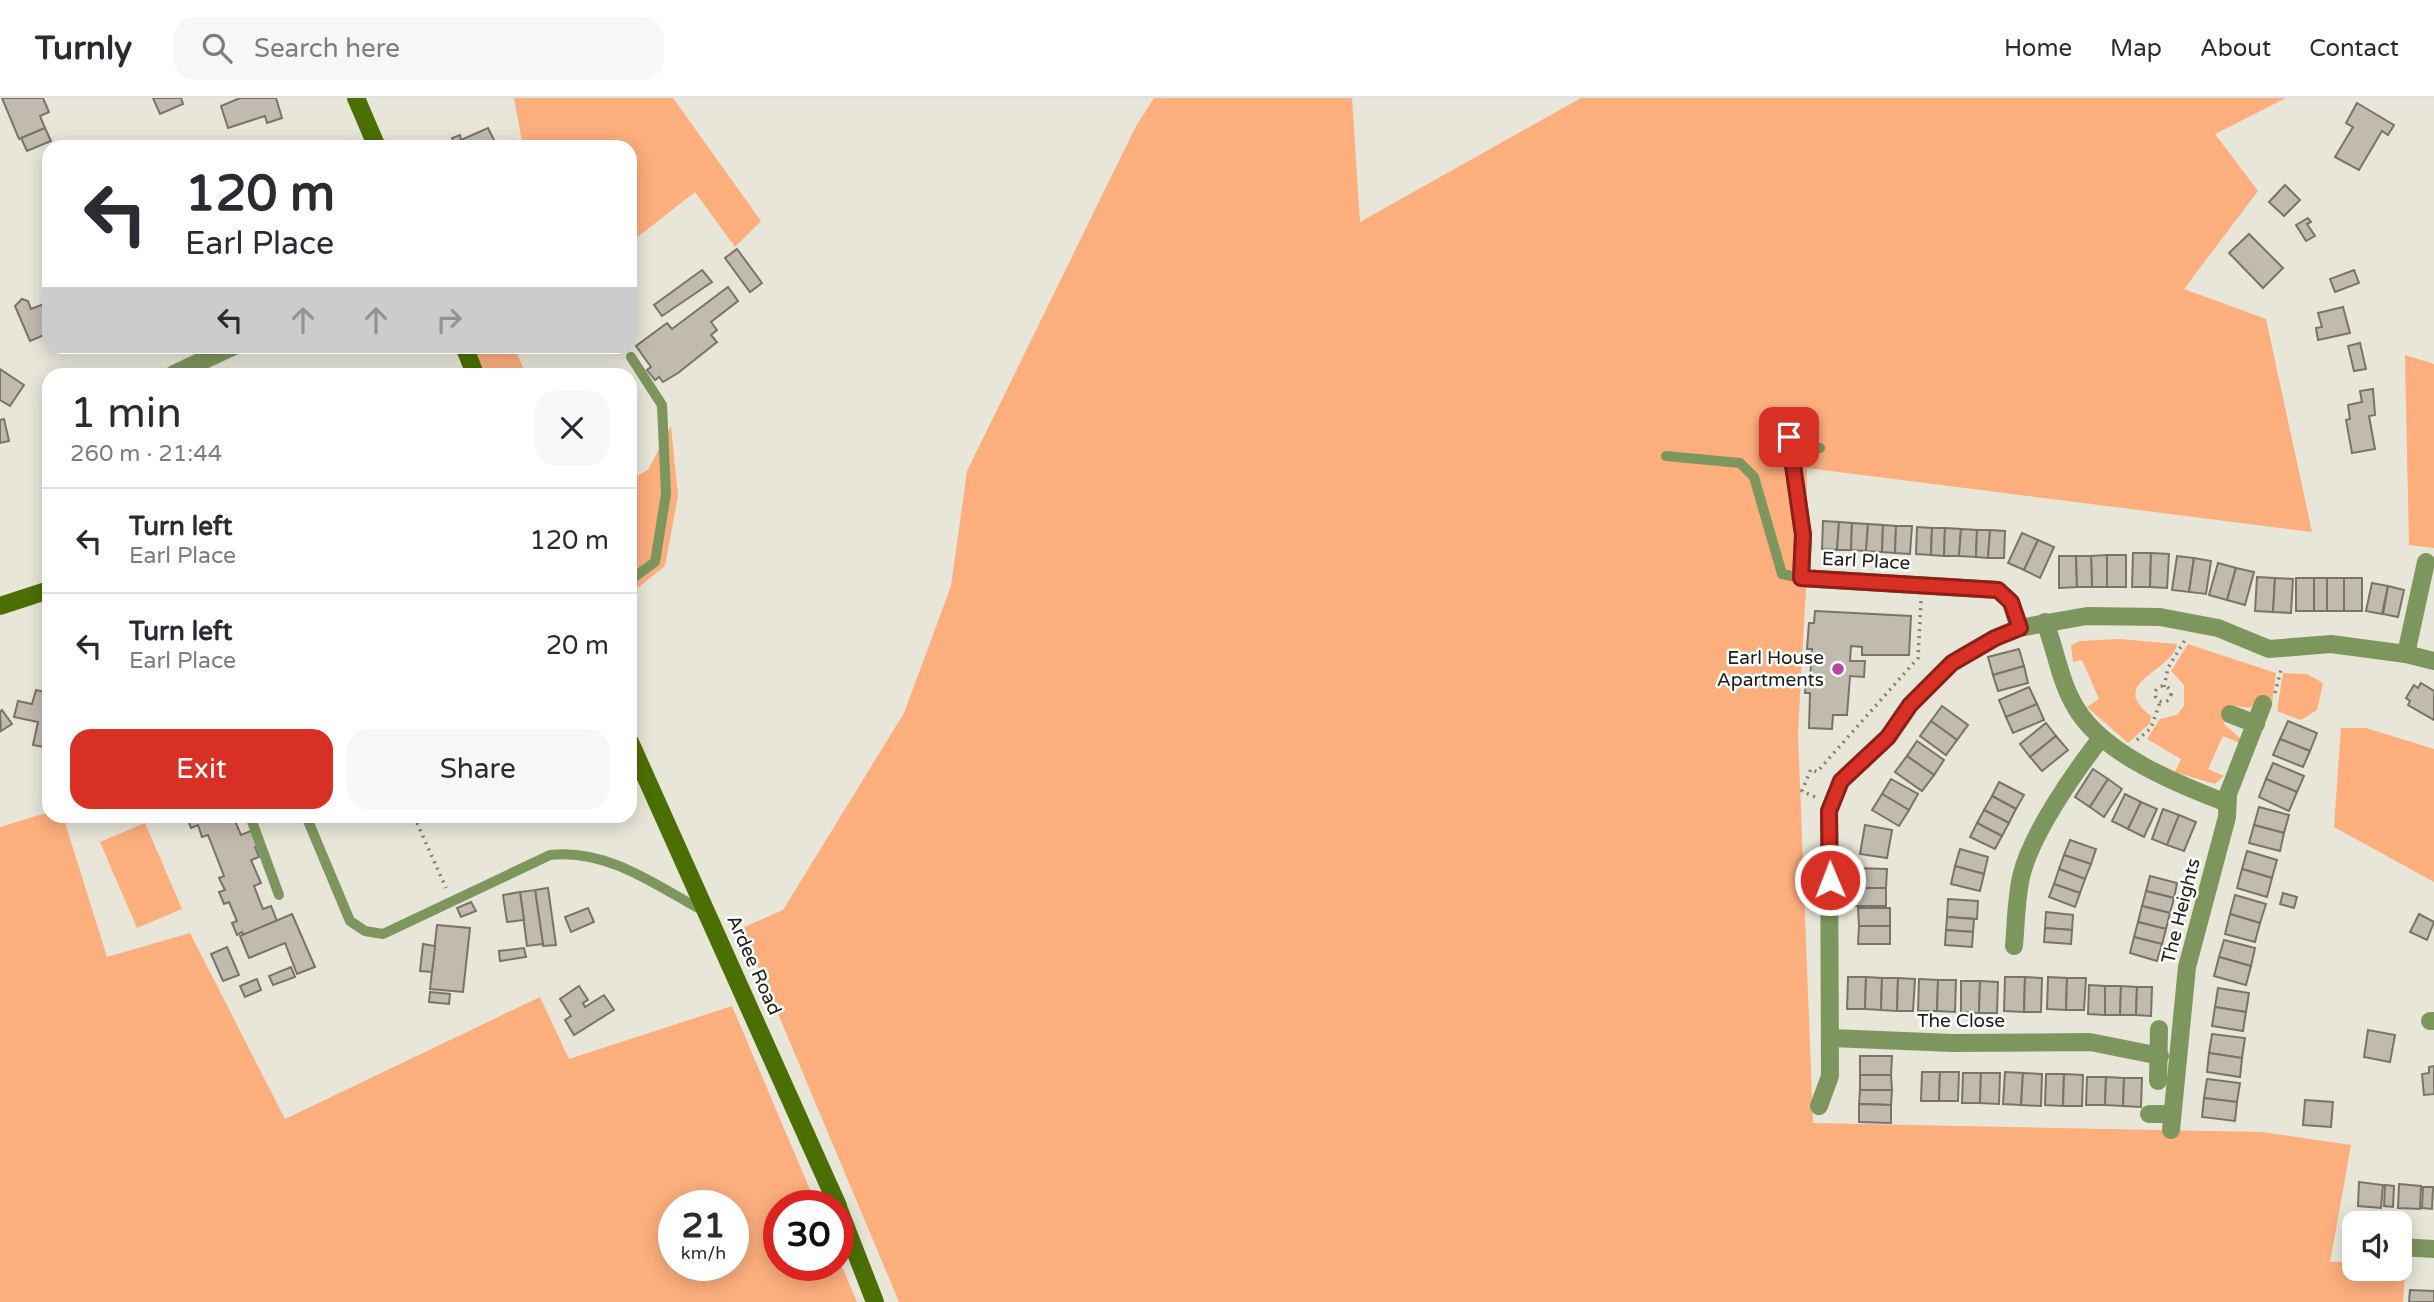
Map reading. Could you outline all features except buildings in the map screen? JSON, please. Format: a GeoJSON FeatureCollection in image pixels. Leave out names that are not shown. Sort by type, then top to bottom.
{"type":"FeatureCollection","features":[{"type":"Feature","properties":{"kind":"main road"},"geometry":{"type":"LineString","coordinates":[[356,98],[374,140]]}},
{"type":"Feature","properties":{"kind":"main road"},"geometry":{"type":"LineString","coordinates":[[0,606],[42,592]]}},
{"type":"Feature","properties":{"kind":"main road","name":"Ardee Road"},"geometry":{"type":"LineString","coordinates":[[637,757],[830,1190]]}},
{"type":"Feature","properties":{"kind":"main road","name":"Ardee Road"},"geometry":{"type":"LineString","coordinates":[[854,1247],[876,1302]]}},
{"type":"Feature","properties":{"kind":"street"},"geometry":{"type":"LineString","coordinates":[[187,368],[217,354]]}},
{"type":"Feature","properties":{"kind":"street","name":"Earl Place"},"geometry":{"type":"LineString","coordinates":[[1787,421],[1803,535],[1801,578],[1998,590],[2011,602],[2020,628]]}},
{"type":"Feature","properties":{"kind":"street"},"geometry":{"type":"LineString","coordinates":[[2406,653],[2426,562]]}},
{"type":"Feature","properties":{"kind":"street"},"geometry":{"type":"LineString","coordinates":[[1819,1106],[1830,1076],[1829,811],[1841,781],[1888,737],[1910,705],[1952,663],[1995,638],[2020,628],[2100,615],[2172,618],[2218,628],[2269,649],[2330,645],[2406,653],[2434,661]]}},
{"type":"Feature","properties":{"kind":"street"},"geometry":{"type":"LineString","coordinates":[[2045,622],[2058,667],[2076,709],[2102,738],[2172,782],[2227,803]]}},
{"type":"Feature","properties":{"kind":"street","name":"The Heights"},"geometry":{"type":"LineString","coordinates":[[2148,1114],[2172,1122],[2187,967],[2227,817],[2227,803],[2263,704]]}},
{"type":"Feature","properties":{"kind":"street"},"geometry":{"type":"LineString","coordinates":[[2230,714],[2256,724]]}},
{"type":"Feature","properties":{"kind":"street"},"geometry":{"type":"LineString","coordinates":[[2014,946],[2021,876],[2029,855],[2076,772],[2102,738]]}},
{"type":"Feature","properties":{"kind":"street"},"geometry":{"type":"LineString","coordinates":[[2158,1081],[2159,1029]]}},
{"type":"Feature","properties":{"kind":"street","name":"The Close"},"geometry":{"type":"LineString","coordinates":[[1831,1038],[1953,1043],[2090,1042],[2160,1056]]}},
{"type":"Feature","properties":{"kind":"street"},"geometry":{"type":"LineString","coordinates":[[2412,1248],[2434,1249]]}},
{"type":"Feature","properties":{"kind":"lane"},"geometry":{"type":"LineString","coordinates":[[631,357],[662,405],[666,494],[655,562],[637,575]]}},
{"type":"Feature","properties":{"kind":"lane"},"geometry":{"type":"LineString","coordinates":[[1791,452],[1820,448]]}},
{"type":"Feature","properties":{"kind":"lane"},"geometry":{"type":"LineString","coordinates":[[1666,456],[1740,463],[1754,477],[1782,573],[1801,578]]}},
{"type":"Feature","properties":{"kind":"lane"},"geometry":{"type":"LineString","coordinates":[[253,823],[279,895]]}},
{"type":"Feature","properties":{"kind":"lane"},"geometry":{"type":"LineString","coordinates":[[309,823],[350,921],[365,931],[383,934],[550,855],[575,852],[615,864],[708,914]]}},
{"type":"Feature","properties":{"kind":"path"},"geometry":{"type":"LineString","coordinates":[[2130,746],[2151,728],[2160,702],[2170,697],[2164,687],[2168,668],[2185,640]]}},
{"type":"Feature","properties":{"kind":"path"},"geometry":{"type":"LineString","coordinates":[[2263,704],[2274,708],[2283,649]]}},
{"type":"Feature","properties":{"kind":"path"},"geometry":{"type":"LineString","coordinates":[[2160,702],[2155,691],[2164,687]]}},
{"type":"Feature","properties":{"kind":"path"},"geometry":{"type":"LineString","coordinates":[[417,823],[451,901]]}},
{"type":"Feature","properties":{"kind":"shaded area"},"geometry":{"type":"Polygon","coordinates":[[[514,98],[673,98],[761,221],[735,247],[695,192],[637,238],[637,140],[522,140],[514,98]]]}},
{"type":"Feature","properties":{"kind":"shaded area"},"geometry":{"type":"Polygon","coordinates":[[[1154,98],[1352,98],[1360,222],[1581,98],[2286,98],[2215,134],[2258,191],[2184,289],[2266,319],[2312,532],[1807,468],[1806,588],[1798,733],[1813,1123],[2262,1132],[2351,1145],[2330,1262],[2342,1262],[2342,1281],[2405,1281],[2403,1302],[899,1302],[742,928],[783,910],[904,713],[951,586],[967,471],[1136,126],[1154,98]]]}},
{"type":"Feature","properties":{"kind":"shaded area"},"geometry":{"type":"Polygon","coordinates":[[[475,354],[517,354],[523,368],[481,368],[475,354]]]}},
{"type":"Feature","properties":{"kind":"shaded area"},"geometry":{"type":"Polygon","coordinates":[[[2405,355],[2434,364],[2434,548],[2409,545],[2405,355]]]}},
{"type":"Feature","properties":{"kind":"shaded area"},"geometry":{"type":"Polygon","coordinates":[[[671,426],[678,496],[665,566],[637,588],[637,476],[648,470],[671,426]]]}},
{"type":"Feature","properties":{"kind":"shaded area"},"geometry":{"type":"Polygon","coordinates":[[[2119,639],[2177,644],[2173,654],[2138,685],[2136,694],[2139,704],[2151,716],[2150,723],[2128,743],[2087,707],[2099,699],[2082,660],[2073,662],[2071,645],[2080,641],[2119,639]]]}},
{"type":"Feature","properties":{"kind":"shaded area"},"geometry":{"type":"Polygon","coordinates":[[[2188,644],[2276,673],[2272,704],[2259,700],[2249,708],[2230,705],[2224,724],[2241,739],[2239,743],[2223,736],[2208,769],[2224,776],[2215,784],[2175,772],[2181,759],[2147,739],[2160,719],[2177,715],[2184,706],[2184,685],[2171,671],[2188,644]]]}},
{"type":"Feature","properties":{"kind":"shaded area"},"geometry":{"type":"Polygon","coordinates":[[[2283,673],[2307,674],[2323,683],[2317,710],[2301,720],[2277,711],[2283,673]]]}},
{"type":"Feature","properties":{"kind":"shaded area"},"geometry":{"type":"Polygon","coordinates":[[[2341,728],[2366,728],[2434,749],[2434,882],[2334,827],[2341,728]]]}},
{"type":"Feature","properties":{"kind":"shaded area"},"geometry":{"type":"Polygon","coordinates":[[[42,814],[42,823],[65,823],[107,957],[190,933],[285,1119],[540,997],[569,1059],[732,1006],[810,1190],[763,1190],[763,1281],[848,1281],[857,1302],[0,1302],[0,827],[42,814]]]}},
{"type":"Feature","properties":{"kind":"shaded area"},"geometry":{"type":"Polygon","coordinates":[[[145,823],[182,909],[137,928],[100,842],[145,823]]]}},
{"type":"Feature","properties":{"kind":"place","name":"Earl House Apartments"},"geometry":{"type":"Point","coordinates":[1838,669]}},
{"type":"Feature","properties":{"kind":"route"},"geometry":{"type":"LineString","coordinates":[[1789,437],[1803,535],[1801,578],[1998,590],[2011,602],[2020,628],[1995,638],[1952,663],[1910,705],[1888,737],[1841,781],[1829,811],[1830,880]]}}]}
